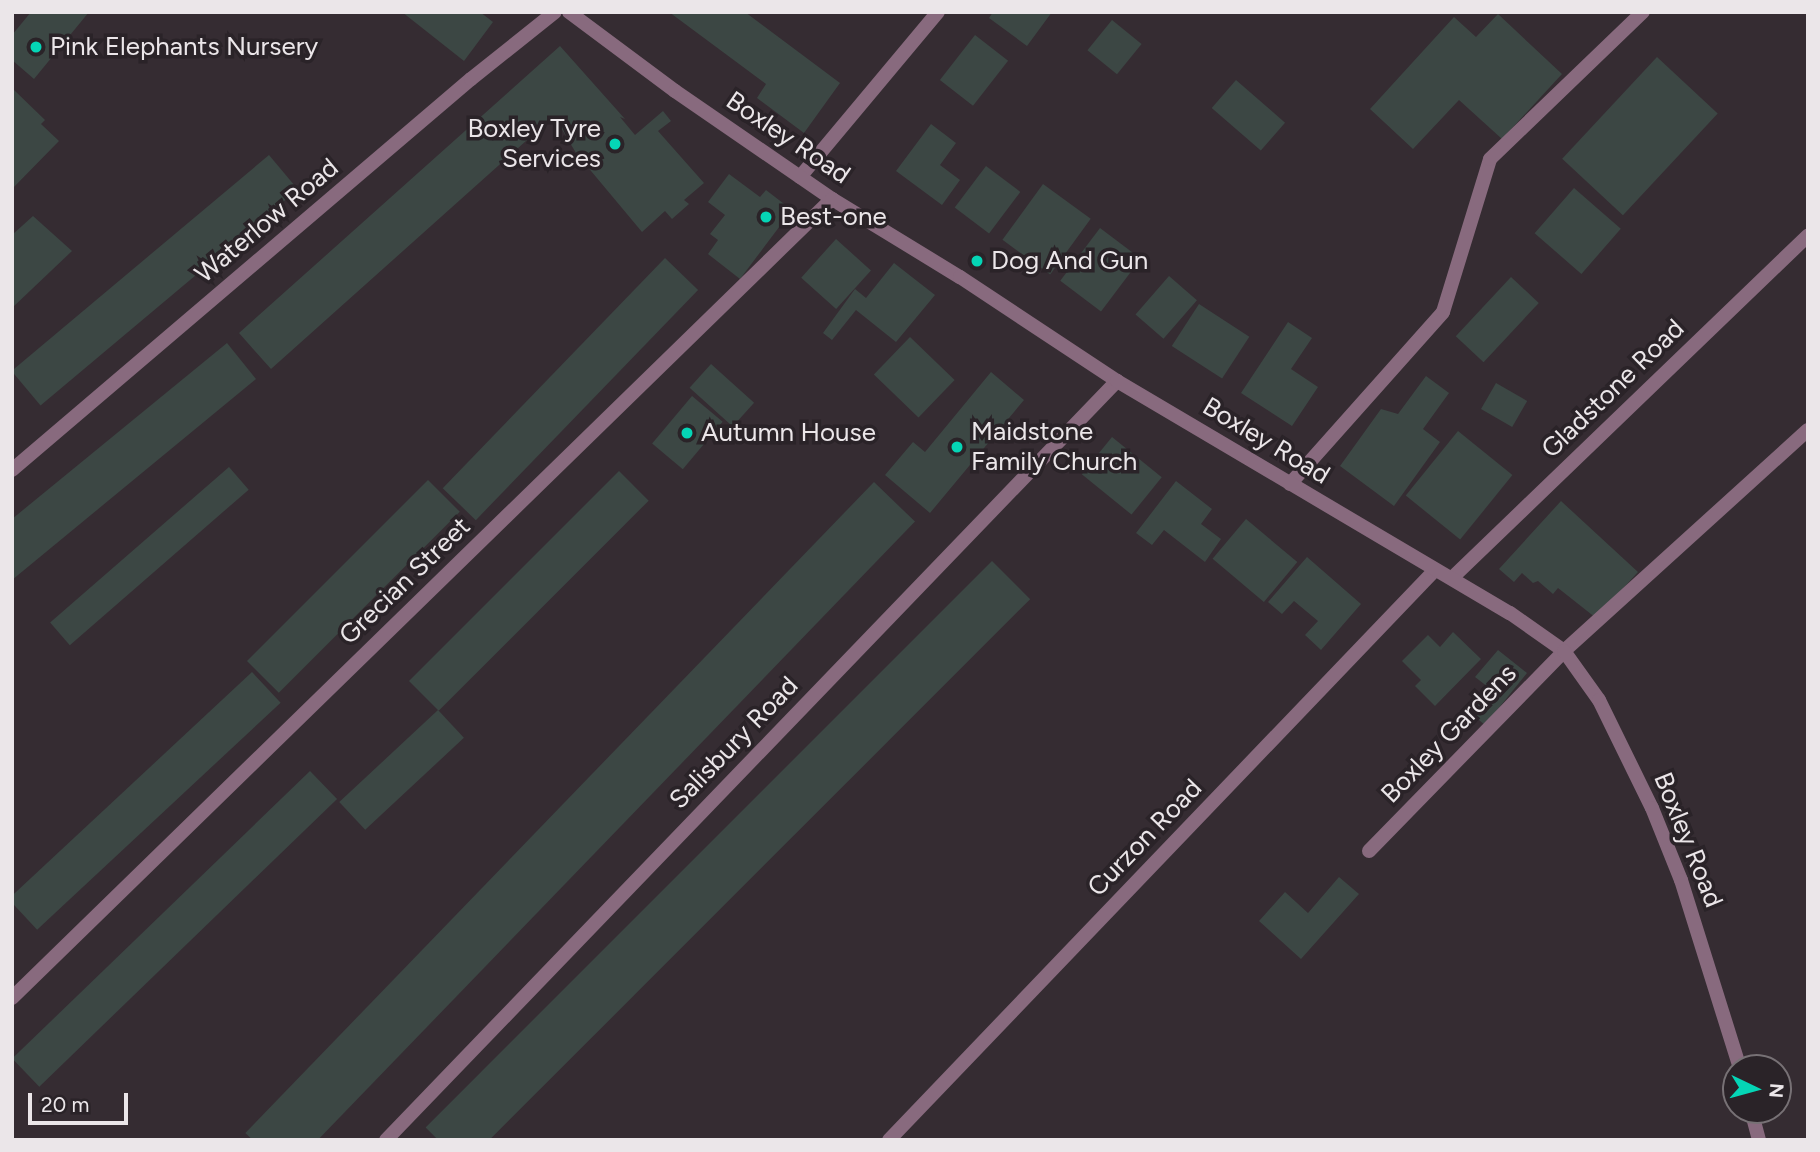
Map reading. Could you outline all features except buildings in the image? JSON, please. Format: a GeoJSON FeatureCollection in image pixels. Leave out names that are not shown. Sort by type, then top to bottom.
{"type":"FeatureCollection","features":[{"type":"Feature","properties":{"kind":"street","name":"Waterlow Road"},"geometry":{"type":"LineString","coordinates":[[12,470],[471,79],[555,12]]}},
{"type":"Feature","properties":{"kind":"street","name":"Boxley Road"},"geometry":{"type":"LineString","coordinates":[[569,12],[832,199],[960,277],[1117,381],[1452,578],[1564,651],[1600,700],[1652,808],[1681,880],[1736,1054]]}},
{"type":"Feature","properties":{"kind":"street"},"geometry":{"type":"LineString","coordinates":[[800,177],[938,12]]}},
{"type":"Feature","properties":{"kind":"street"},"geometry":{"type":"LineString","coordinates":[[1290,484],[1443,312],[1490,159],[1643,12]]}},
{"type":"Feature","properties":{"kind":"street","name":"Grecian Street"},"geometry":{"type":"LineString","coordinates":[[12,999],[832,199]]}},
{"type":"Feature","properties":{"kind":"street","name":"Gladstone Road"},"geometry":{"type":"LineString","coordinates":[[1452,578],[1808,235]]}},
{"type":"Feature","properties":{"kind":"street","name":"Salisbury Road"},"geometry":{"type":"LineString","coordinates":[[386,1140],[1117,381]]}},
{"type":"Feature","properties":{"kind":"street","name":"Boxley Gardens"},"geometry":{"type":"LineString","coordinates":[[1369,851],[1564,651],[1808,430]]}},
{"type":"Feature","properties":{"kind":"street","name":"Curzon Road"},"geometry":{"type":"LineString","coordinates":[[889,1140],[1435,570]]}},
{"type":"Feature","properties":{"kind":"place","name":"Pink Elephants Nursery"},"geometry":{"type":"Point","coordinates":[36,47]}},
{"type":"Feature","properties":{"kind":"place","name":"Boxley Tyre Services"},"geometry":{"type":"Point","coordinates":[615,144]}},
{"type":"Feature","properties":{"kind":"place","name":"Best-one"},"geometry":{"type":"Point","coordinates":[766,217]}},
{"type":"Feature","properties":{"kind":"place","name":"Dog And Gun"},"geometry":{"type":"Point","coordinates":[977,261]}},
{"type":"Feature","properties":{"kind":"place","name":"Autumn House"},"geometry":{"type":"Point","coordinates":[687,433]}},
{"type":"Feature","properties":{"kind":"place","name":"Maidstone Family Church"},"geometry":{"type":"Point","coordinates":[957,447]}}]}
